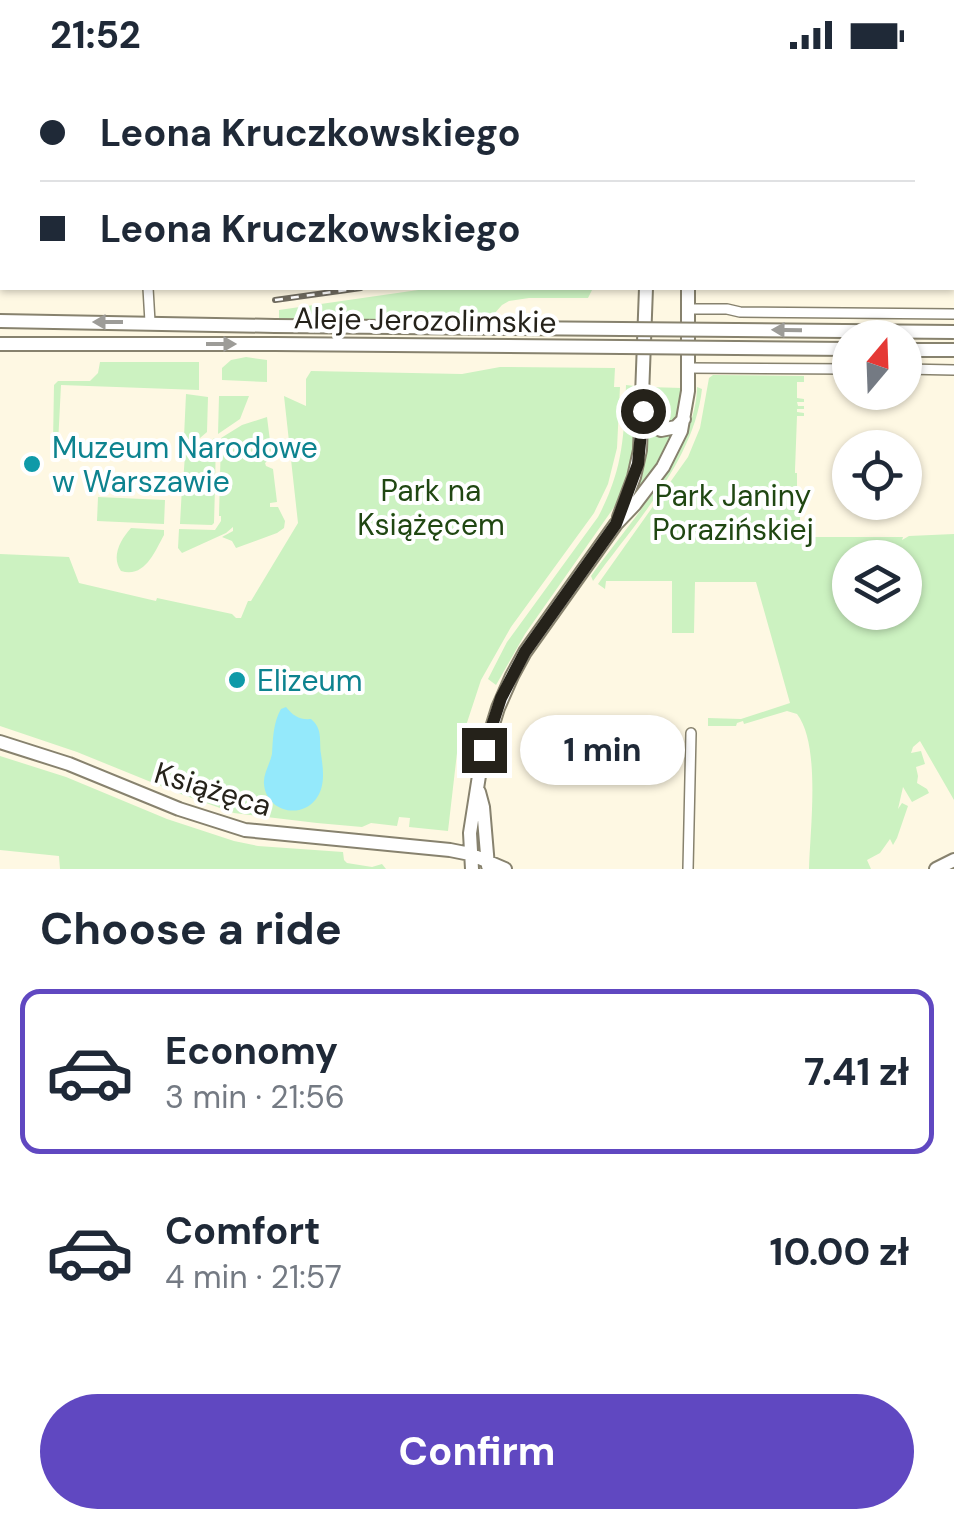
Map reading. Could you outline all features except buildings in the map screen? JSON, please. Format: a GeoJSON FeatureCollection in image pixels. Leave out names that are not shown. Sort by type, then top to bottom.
{"type":"FeatureCollection","features":[{"type":"Feature","properties":{"kind":"main road"},"geometry":{"type":"LineString","coordinates":[[616,524],[638,464],[646,290]]}},
{"type":"Feature","properties":{"kind":"main road"},"geometry":{"type":"LineString","coordinates":[[479,862],[473,806],[490,728],[501,698],[533,640],[670,456],[684,419],[688,290]]}},
{"type":"Feature","properties":{"kind":"main road","name":"Aleje Jerozolimskie"},"geometry":{"type":"LineString","coordinates":[[0,321],[954,332]]}},
{"type":"Feature","properties":{"kind":"main road","name":"Aleje Jerozolimskie"},"geometry":{"type":"LineString","coordinates":[[0,344],[832,349]]}},
{"type":"Feature","properties":{"kind":"main road"},"geometry":{"type":"LineString","coordinates":[[922,350],[954,350]]}},
{"type":"Feature","properties":{"kind":"main road"},"geometry":{"type":"LineString","coordinates":[[643,411],[647,422],[661,430],[676,427],[684,419]]}},
{"type":"Feature","properties":{"kind":"main road","name":"Książęca"},"geometry":{"type":"LineString","coordinates":[[0,742],[238,828],[401,844],[505,869]]}},
{"type":"Feature","properties":{"kind":"main road"},"geometry":{"type":"LineString","coordinates":[[936,869],[954,860]]}},
{"type":"Feature","properties":{"kind":"street"},"geometry":{"type":"LineString","coordinates":[[148,290],[150,322]]}},
{"type":"Feature","properties":{"kind":"street"},"geometry":{"type":"LineString","coordinates":[[688,309],[954,314]]}},
{"type":"Feature","properties":{"kind":"street"},"geometry":{"type":"LineString","coordinates":[[688,368],[832,368]]}},
{"type":"Feature","properties":{"kind":"street"},"geometry":{"type":"LineString","coordinates":[[922,369],[954,370]]}},
{"type":"Feature","properties":{"kind":"street"},"geometry":{"type":"LineString","coordinates":[[688,869],[691,734]]}},
{"type":"Feature","properties":{"kind":"green space"},"geometry":{"type":"Polygon","coordinates":[[[418,290],[592,290],[588,298],[509,301],[494,314],[478,320],[279,319],[279,310],[418,290]]]}},
{"type":"Feature","properties":{"kind":"green space"},"geometry":{"type":"Polygon","coordinates":[[[231,360],[267,360],[267,382],[222,380],[222,368],[231,360]]]}},
{"type":"Feature","properties":{"kind":"green space"},"geometry":{"type":"Polygon","coordinates":[[[100,362],[199,362],[199,390],[61,385],[58,444],[53,443],[54,385],[58,381],[90,381],[98,373],[100,362]]]}},
{"type":"Feature","properties":{"kind":"green space","name":"Park na Książęcem"},"geometry":{"type":"Polygon","coordinates":[[[500,367],[615,368],[614,387],[620,387],[617,448],[608,484],[594,513],[511,627],[481,680],[457,753],[448,831],[409,827],[410,818],[399,817],[397,826],[371,823],[362,827],[234,813],[0,726],[0,554],[69,557],[79,583],[241,618],[298,523],[284,396],[306,406],[306,379],[311,371],[462,374],[500,367]]]}},
{"type":"Feature","properties":{"kind":"green space","name":"Park Janiny Porazińskiej"},"geometry":{"type":"Polygon","coordinates":[[[713,375],[804,376],[804,382],[797,382],[797,398],[804,399],[797,402],[804,409],[797,412],[804,416],[797,416],[795,470],[800,494],[800,537],[903,537],[902,540],[909,536],[954,534],[954,800],[920,741],[911,753],[921,751],[925,764],[916,767],[917,783],[929,793],[912,802],[903,787],[898,809],[902,803],[908,806],[897,838],[893,845],[890,839],[880,853],[867,860],[871,869],[809,869],[812,766],[797,714],[787,711],[736,726],[708,726],[708,718],[741,719],[790,703],[756,582],[695,582],[694,633],[672,633],[672,581],[606,581],[605,589],[598,584],[688,457],[700,428],[709,378],[713,375]]]}},
{"type":"Feature","properties":{"kind":"green space"},"geometry":{"type":"Polygon","coordinates":[[[626,385],[635,386],[637,431],[628,475],[617,503],[525,634],[496,685],[488,679],[507,642],[598,517],[613,484],[621,453],[626,385]]]}},
{"type":"Feature","properties":{"kind":"green space"},"geometry":{"type":"Polygon","coordinates":[[[648,387],[682,388],[679,415],[670,425],[657,424],[649,414],[648,387]]]}},
{"type":"Feature","properties":{"kind":"green space"},"geometry":{"type":"Polygon","coordinates":[[[697,387],[702,389],[697,416],[675,466],[593,581],[591,576],[673,461],[694,411],[697,387]]]}},
{"type":"Feature","properties":{"kind":"green space"},"geometry":{"type":"Polygon","coordinates":[[[186,394],[208,397],[207,432],[200,438],[184,437],[186,394]]]}},
{"type":"Feature","properties":{"kind":"green space"},"geometry":{"type":"Polygon","coordinates":[[[219,396],[249,396],[240,419],[218,434],[219,396]]]}},
{"type":"Feature","properties":{"kind":"green space"},"geometry":{"type":"Polygon","coordinates":[[[267,417],[272,457],[265,463],[273,469],[277,502],[270,503],[270,507],[278,507],[284,528],[236,548],[232,541],[222,537],[233,527],[182,553],[178,548],[179,529],[215,530],[221,521],[221,438],[242,425],[267,417]]]}},
{"type":"Feature","properties":{"kind":"green space"},"geometry":{"type":"Polygon","coordinates":[[[648,429],[674,433],[657,466],[634,496],[642,470],[648,429]]]}},
{"type":"Feature","properties":{"kind":"green space"},"geometry":{"type":"Polygon","coordinates":[[[214,438],[215,484],[183,483],[185,455],[214,438]]]}},
{"type":"Feature","properties":{"kind":"green space"},"geometry":{"type":"Polygon","coordinates":[[[182,487],[215,487],[212,525],[180,524],[182,487]]]}},
{"type":"Feature","properties":{"kind":"green space"},"geometry":{"type":"Polygon","coordinates":[[[98,497],[165,500],[164,524],[97,521],[98,497]]]}},
{"type":"Feature","properties":{"kind":"green space"},"geometry":{"type":"Polygon","coordinates":[[[131,528],[164,530],[164,535],[143,567],[121,571],[117,554],[131,528]]]}},
{"type":"Feature","properties":{"kind":"green space"},"geometry":{"type":"Polygon","coordinates":[[[0,756],[234,841],[343,852],[347,863],[372,867],[382,864],[386,869],[60,869],[59,856],[0,850],[0,756]]]}},
{"type":"Feature","properties":{"kind":"water"},"geometry":{"type":"Polygon","coordinates":[[[286,707],[297,717],[311,719],[317,727],[323,771],[316,799],[293,811],[271,801],[264,784],[276,720],[286,707]]]}},
{"type":"Feature","properties":{"kind":"railway"},"geometry":{"type":"LineString","coordinates":[[275,300],[347,290]]}},
{"type":"Feature","properties":{"kind":"place","name":"Muzeum Narodowe w Warszawie"},"geometry":{"type":"Point","coordinates":[32,464]}},
{"type":"Feature","properties":{"kind":"place","name":"Elizeum"},"geometry":{"type":"Point","coordinates":[237,680]}},
{"type":"Feature","properties":{"kind":"route"},"geometry":{"type":"LineString","coordinates":[[484,750],[501,698],[525,652],[616,524],[638,464],[643,411]]}}]}
